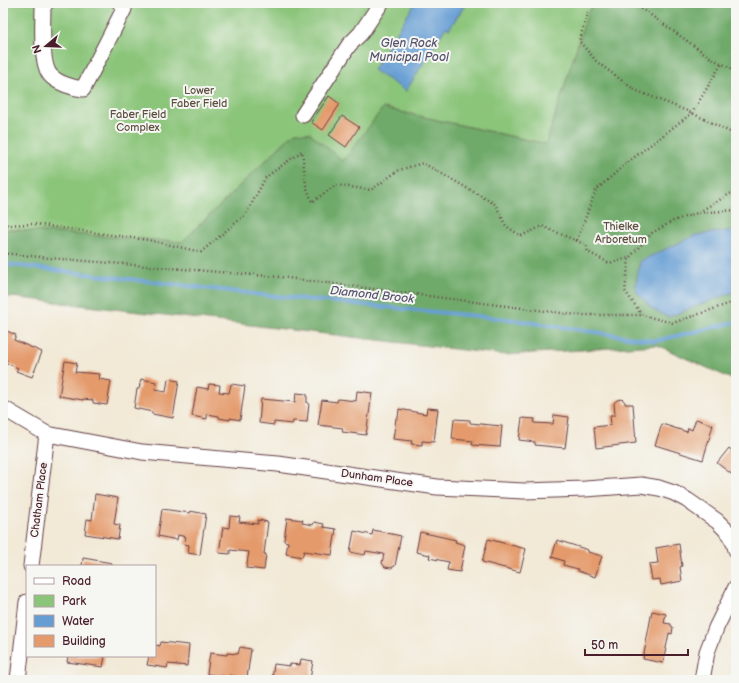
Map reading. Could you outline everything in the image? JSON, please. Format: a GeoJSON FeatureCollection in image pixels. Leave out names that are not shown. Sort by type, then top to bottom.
{"type":"FeatureCollection","features":[{"type":"Feature","properties":{"kind":"street"},"geometry":{"type":"LineString","coordinates":[[46,3],[43,7],[44,59],[51,75],[72,88],[83,89],[124,9],[124,6],[120,3]]}},
{"type":"Feature","properties":{"kind":"street"},"geometry":{"type":"LineString","coordinates":[[303,115],[349,44],[361,33],[381,3]]}},
{"type":"Feature","properties":{"kind":"street","name":"Dunham Place"},"geometry":{"type":"LineString","coordinates":[[3,408],[47,434],[142,452],[278,464],[437,487],[524,490],[585,489],[641,485],[653,487],[686,500],[717,521],[727,531],[736,550]]}},
{"type":"Feature","properties":{"kind":"street","name":"Chatham Place"},"geometry":{"type":"LineString","coordinates":[[31,565],[47,434]]}},
{"type":"Feature","properties":{"kind":"street"},"geometry":{"type":"LineString","coordinates":[[702,680],[707,652],[716,628],[734,592]]}},
{"type":"Feature","properties":{"kind":"street"},"geometry":{"type":"LineString","coordinates":[[18,680],[26,611]]}},
{"type":"Feature","properties":{"kind":"path"},"geometry":{"type":"LineString","coordinates":[[630,3],[645,11],[712,58],[736,71]]}},
{"type":"Feature","properties":{"kind":"path"},"geometry":{"type":"LineString","coordinates":[[588,12],[579,41],[597,62],[635,90],[692,113],[736,135]]}},
{"type":"Feature","properties":{"kind":"path"},"geometry":{"type":"LineString","coordinates":[[577,240],[596,190],[628,162],[692,113],[722,63]]}},
{"type":"Feature","properties":{"kind":"path"},"geometry":{"type":"LineString","coordinates":[[3,226],[34,224],[42,225],[148,240],[201,252],[246,214],[266,177],[302,151],[306,186],[312,202],[336,185],[370,190],[399,170],[423,163],[495,204],[506,226],[521,236],[542,226],[577,240],[586,245],[588,252],[609,263],[629,258],[652,233],[673,221],[697,213],[734,192],[736,188]]}},
{"type":"Feature","properties":{"kind":"path"},"geometry":{"type":"LineString","coordinates":[[697,213],[736,210]]}},
{"type":"Feature","properties":{"kind":"path"},"geometry":{"type":"LineString","coordinates":[[3,253],[280,277],[577,315],[642,315],[673,323],[736,302]]}},
{"type":"Feature","properties":{"kind":"path"},"geometry":{"type":"LineString","coordinates":[[629,258],[625,291],[642,315]]}},
{"type":"Feature","properties":{"kind":"green space","name":"Faber Field Complex"},"geometry":{"type":"Polygon","coordinates":[[[3,3],[596,3],[588,12],[546,144],[383,108],[343,162],[310,133],[295,132],[182,242],[3,229],[3,3]]]}},
{"type":"Feature","properties":{"kind":"green space","name":"Thielke Arboretum"},"geometry":{"type":"Polygon","coordinates":[[[596,3],[736,3],[736,381],[657,345],[505,355],[3,296],[3,229],[182,242],[295,132],[310,133],[343,161],[383,108],[546,144],[588,12],[596,3]]]}},
{"type":"Feature","properties":{"kind":"water","name":"Glen Rock Municipal Pool"},"geometry":{"type":"Polygon","coordinates":[[[415,3],[462,3],[465,5],[449,29],[446,27],[406,91],[373,70],[415,3]]]}},
{"type":"Feature","properties":{"kind":"water"},"geometry":{"type":"Polygon","coordinates":[[[736,230],[736,291],[668,317],[652,309],[635,290],[640,261],[696,235],[736,230]]]}},
{"type":"Feature","properties":{"kind":"building"},"geometry":{"type":"Polygon","coordinates":[[[329,96],[340,104],[323,130],[311,122],[329,96]]]}},
{"type":"Feature","properties":{"kind":"building"},"geometry":{"type":"Polygon","coordinates":[[[342,116],[359,127],[346,147],[329,135],[342,116]]]}},
{"type":"Feature","properties":{"kind":"building"},"geometry":{"type":"Polygon","coordinates":[[[7,331],[16,335],[14,340],[42,352],[32,377],[16,371],[18,368],[6,363],[7,360],[3,358],[3,336],[4,337],[7,331]]]}},
{"type":"Feature","properties":{"kind":"building"},"geometry":{"type":"Polygon","coordinates":[[[65,361],[77,363],[75,372],[100,374],[99,379],[111,381],[107,405],[93,403],[93,400],[59,396],[65,361]]]}},
{"type":"Feature","properties":{"kind":"building"},"geometry":{"type":"Polygon","coordinates":[[[141,379],[156,382],[155,390],[166,392],[168,379],[179,381],[173,418],[152,414],[152,412],[134,408],[137,389],[139,389],[141,379]]]}},
{"type":"Feature","properties":{"kind":"building"},"geometry":{"type":"Polygon","coordinates":[[[209,384],[220,385],[219,392],[229,393],[231,384],[245,386],[240,420],[219,418],[219,416],[207,414],[207,419],[192,416],[197,387],[208,389],[209,384]]]}},
{"type":"Feature","properties":{"kind":"building"},"geometry":{"type":"Polygon","coordinates":[[[357,391],[372,393],[366,435],[342,432],[343,428],[318,425],[322,400],[337,402],[338,399],[356,401],[357,391]]]}},
{"type":"Feature","properties":{"kind":"building"},"geometry":{"type":"Polygon","coordinates":[[[296,393],[307,394],[307,403],[309,403],[307,422],[293,421],[292,424],[274,422],[274,425],[259,423],[261,399],[295,402],[296,393]]]}},
{"type":"Feature","properties":{"kind":"building"},"geometry":{"type":"Polygon","coordinates":[[[622,399],[625,404],[633,404],[636,443],[596,448],[594,427],[611,425],[610,415],[615,415],[614,403],[617,400],[622,399]]]}},
{"type":"Feature","properties":{"kind":"building"},"geometry":{"type":"Polygon","coordinates":[[[427,408],[438,409],[434,442],[422,441],[422,445],[411,444],[412,441],[393,439],[399,409],[426,414],[427,408]]]}},
{"type":"Feature","properties":{"kind":"building"},"geometry":{"type":"Polygon","coordinates":[[[554,415],[569,417],[565,448],[535,445],[535,442],[519,440],[522,418],[535,419],[534,423],[553,424],[554,415]]]}},
{"type":"Feature","properties":{"kind":"building"},"geometry":{"type":"Polygon","coordinates":[[[454,419],[470,420],[470,423],[502,426],[500,447],[472,445],[473,441],[452,439],[454,419]]]}},
{"type":"Feature","properties":{"kind":"building"},"geometry":{"type":"Polygon","coordinates":[[[696,419],[713,425],[703,460],[655,445],[662,424],[687,432],[688,428],[692,430],[696,419]]]}},
{"type":"Feature","properties":{"kind":"building"},"geometry":{"type":"Polygon","coordinates":[[[729,448],[736,454],[736,479],[717,463],[729,448]]]}},
{"type":"Feature","properties":{"kind":"building"},"geometry":{"type":"Polygon","coordinates":[[[95,494],[118,498],[114,524],[120,525],[118,539],[85,534],[87,519],[92,520],[95,494]]]}},
{"type":"Feature","properties":{"kind":"building"},"geometry":{"type":"Polygon","coordinates":[[[162,509],[206,514],[200,555],[188,553],[189,545],[184,544],[186,537],[178,535],[177,540],[158,536],[162,509]]]}},
{"type":"Feature","properties":{"kind":"building"},"geometry":{"type":"Polygon","coordinates":[[[230,516],[240,517],[239,522],[258,524],[258,520],[268,522],[264,554],[266,554],[264,570],[246,568],[249,552],[230,550],[230,554],[219,553],[223,527],[229,528],[230,516]]]}},
{"type":"Feature","properties":{"kind":"building"},"geometry":{"type":"Polygon","coordinates":[[[287,518],[303,520],[302,523],[313,525],[314,522],[324,524],[323,527],[336,529],[332,555],[304,551],[302,557],[286,554],[288,542],[284,541],[287,518]]]}},
{"type":"Feature","properties":{"kind":"building"},"geometry":{"type":"Polygon","coordinates":[[[373,530],[401,536],[395,566],[391,568],[385,567],[382,563],[384,554],[366,551],[365,555],[350,552],[354,531],[372,535],[373,530]]]}},
{"type":"Feature","properties":{"kind":"building"},"geometry":{"type":"Polygon","coordinates":[[[420,532],[456,540],[455,542],[465,545],[460,572],[447,570],[449,562],[429,558],[430,555],[416,552],[420,532]]]}},
{"type":"Feature","properties":{"kind":"building"},"geometry":{"type":"Polygon","coordinates":[[[488,539],[526,549],[520,572],[482,562],[488,539]]]}},
{"type":"Feature","properties":{"kind":"building"},"geometry":{"type":"Polygon","coordinates":[[[557,540],[602,556],[595,577],[578,571],[578,569],[563,565],[564,561],[552,557],[557,540]]]}},
{"type":"Feature","properties":{"kind":"building"},"geometry":{"type":"Polygon","coordinates":[[[679,544],[682,566],[680,567],[682,581],[661,585],[660,579],[652,580],[649,564],[658,563],[656,548],[679,544]]]}},
{"type":"Feature","properties":{"kind":"building"},"geometry":{"type":"Polygon","coordinates":[[[83,558],[112,563],[111,565],[82,565],[83,558]]]}},
{"type":"Feature","properties":{"kind":"building"},"geometry":{"type":"Polygon","coordinates":[[[652,611],[666,614],[664,623],[671,624],[673,627],[672,634],[669,633],[663,663],[643,659],[652,611]]]}},
{"type":"Feature","properties":{"kind":"building"},"geometry":{"type":"Polygon","coordinates":[[[161,642],[189,645],[187,666],[168,664],[167,668],[147,665],[149,657],[156,657],[156,645],[160,646],[161,642]]]}},
{"type":"Feature","properties":{"kind":"building"},"geometry":{"type":"Polygon","coordinates":[[[240,647],[251,649],[247,678],[207,674],[210,653],[227,655],[227,653],[238,654],[240,647]]]}},
{"type":"Feature","properties":{"kind":"building"},"geometry":{"type":"Polygon","coordinates":[[[68,657],[105,657],[103,667],[67,662],[68,657]]]}},
{"type":"Feature","properties":{"kind":"building"},"geometry":{"type":"Polygon","coordinates":[[[301,659],[313,661],[310,680],[272,680],[274,664],[290,666],[290,664],[300,665],[301,659]]]}},
{"type":"Feature","properties":{"kind":"waterway","name":"Diamond Brook"},"geometry":{"type":"LineString","coordinates":[[3,264],[263,295],[507,319],[655,341],[736,322]]}},
{"type":"Feature","properties":{"kind":"park label","name":"Lower Faber Field"},"geometry":{"type":"Point","coordinates":[199,96]}}]}
